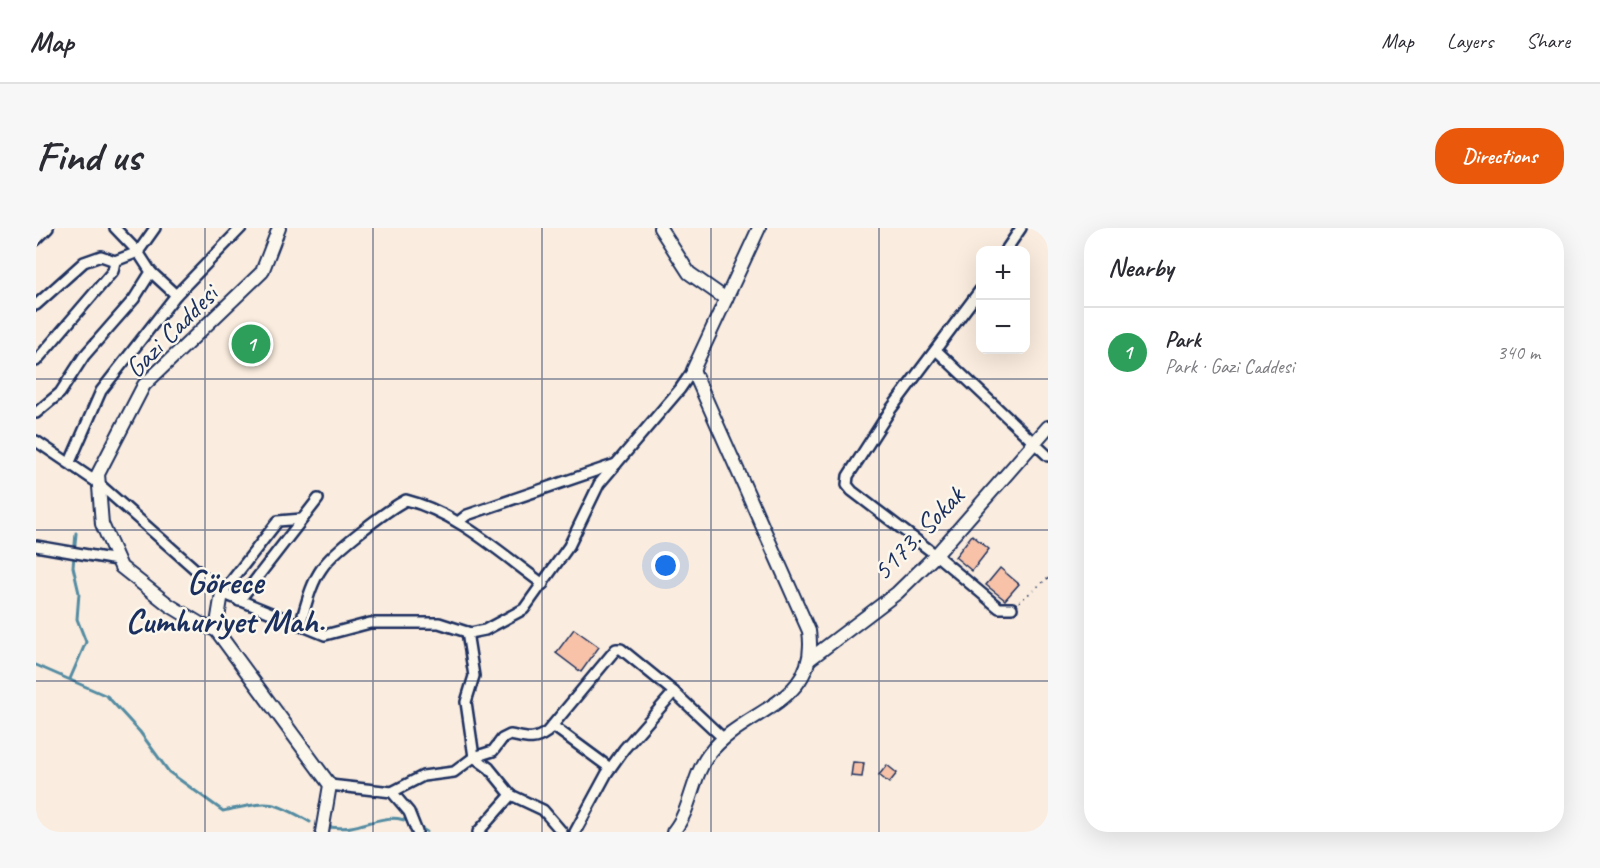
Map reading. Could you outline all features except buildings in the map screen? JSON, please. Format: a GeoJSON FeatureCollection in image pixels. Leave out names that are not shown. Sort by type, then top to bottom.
{"type":"FeatureCollection","features":[{"type":"Feature","properties":{"kind":"street"},"geometry":{"type":"LineString","coordinates":[[36,240],[48,228]]}},
{"type":"Feature","properties":{"kind":"street"},"geometry":{"type":"LineString","coordinates":[[115,228],[138,252],[151,272],[176,295]]}},
{"type":"Feature","properties":{"kind":"street"},"geometry":{"type":"LineString","coordinates":[[36,305],[84,262],[100,256],[115,261],[138,252],[155,228]]}},
{"type":"Feature","properties":{"kind":"street","name":"Gazi Caddesi"},"geometry":{"type":"LineString","coordinates":[[216,630],[202,625],[169,605],[121,567],[102,524],[98,483],[100,468],[144,385],[262,272],[279,228]]}},
{"type":"Feature","properties":{"kind":"street"},"geometry":{"type":"LineString","coordinates":[[660,228],[689,273],[726,299]]}},
{"type":"Feature","properties":{"kind":"street"},"geometry":{"type":"LineString","coordinates":[[38,445],[69,462],[98,483],[222,593],[239,601],[325,635],[370,623],[439,623],[467,632],[484,630],[524,609],[569,546],[599,484],[680,389],[693,370],[759,228]]}},
{"type":"Feature","properties":{"kind":"street"},"geometry":{"type":"LineString","coordinates":[[1009,246],[1021,228]]}},
{"type":"Feature","properties":{"kind":"street"},"geometry":{"type":"LineString","coordinates":[[69,462],[101,391],[176,295],[233,230]]}},
{"type":"Feature","properties":{"kind":"street"},"geometry":{"type":"LineString","coordinates":[[36,361],[113,271],[115,261]]}},
{"type":"Feature","properties":{"kind":"street"},"geometry":{"type":"LineString","coordinates":[[36,413],[60,393],[84,356],[134,299],[151,272]]}},
{"type":"Feature","properties":{"kind":"street"},"geometry":{"type":"LineString","coordinates":[[976,296],[891,409],[848,476],[848,484],[852,491],[936,555],[999,608],[1012,608]]}},
{"type":"Feature","properties":{"kind":"street"},"geometry":{"type":"LineString","coordinates":[[936,350],[1048,456]]}},
{"type":"Feature","properties":{"kind":"street"},"geometry":{"type":"LineString","coordinates":[[673,832],[686,812],[702,765],[724,739],[789,693],[798,684],[810,659],[808,631],[693,370]]}},
{"type":"Feature","properties":{"kind":"street","name":"5173. Sokak"},"geometry":{"type":"LineString","coordinates":[[810,659],[897,593],[936,555],[1048,427]]}},
{"type":"Feature","properties":{"kind":"street"},"geometry":{"type":"LineString","coordinates":[[458,522],[467,515],[617,463]]}},
{"type":"Feature","properties":{"kind":"street"},"geometry":{"type":"LineString","coordinates":[[239,601],[318,499]]}},
{"type":"Feature","properties":{"kind":"street"},"geometry":{"type":"LineString","coordinates":[[300,625],[313,583],[323,566],[390,508],[406,500],[424,504],[458,522],[543,584]]}},
{"type":"Feature","properties":{"kind":"street"},"geometry":{"type":"LineString","coordinates":[[302,519],[278,521],[222,593],[216,630],[330,785],[322,828]]}},
{"type":"Feature","properties":{"kind":"street"},"geometry":{"type":"LineString","coordinates":[[36,546],[117,560]]}},
{"type":"Feature","properties":{"kind":"street"},"geometry":{"type":"LineString","coordinates":[[467,632],[474,676],[466,702],[474,757],[489,768],[511,795],[543,810],[562,832]]}},
{"type":"Feature","properties":{"kind":"street"},"geometry":{"type":"LineString","coordinates":[[330,785],[392,792],[423,776],[454,772],[474,757],[493,751],[502,739],[510,735],[531,740],[547,732],[553,726],[616,649],[621,649],[674,692],[724,739]]}},
{"type":"Feature","properties":{"kind":"street"},"geometry":{"type":"LineString","coordinates":[[575,832],[610,768],[674,692]]}},
{"type":"Feature","properties":{"kind":"street"},"geometry":{"type":"LineString","coordinates":[[553,726],[610,768]]}},
{"type":"Feature","properties":{"kind":"street"},"geometry":{"type":"LineString","coordinates":[[392,792],[409,812],[415,827]]}},
{"type":"Feature","properties":{"kind":"street"},"geometry":{"type":"LineString","coordinates":[[478,832],[511,795]]}},
{"type":"Feature","properties":{"kind":"path"},"geometry":{"type":"LineString","coordinates":[[1012,608],[1048,578]]}},
{"type":"Feature","properties":{"kind":"green space"},"geometry":{"type":"Polygon","coordinates":[[[266,333],[266,350],[237,351],[236,338],[266,333]]]}},
{"type":"Feature","properties":{"kind":"waterway"},"geometry":{"type":"LineString","coordinates":[[70,679],[86,642],[77,619],[79,593],[73,567],[76,533]]}},
{"type":"Feature","properties":{"kind":"waterway"},"geometry":{"type":"LineString","coordinates":[[36,665],[107,696],[140,732],[169,772],[223,811],[268,804],[285,809],[310,822]]}},
{"type":"Feature","properties":{"kind":"waterway"},"geometry":{"type":"LineString","coordinates":[[327,827],[348,828],[389,818],[411,823]]}},
{"type":"Feature","properties":{"kind":"waterway"},"geometry":{"type":"LineString","coordinates":[[417,826],[427,832]]}},
{"type":"Feature","properties":{"kind":"place","name":"Park"},"geometry":{"type":"Point","coordinates":[251,344]}},
{"type":"Feature","properties":{"kind":"district","name":"Görece Cumhuriyet Mah."},"geometry":{"type":"Point","coordinates":[225,600]}}]}
